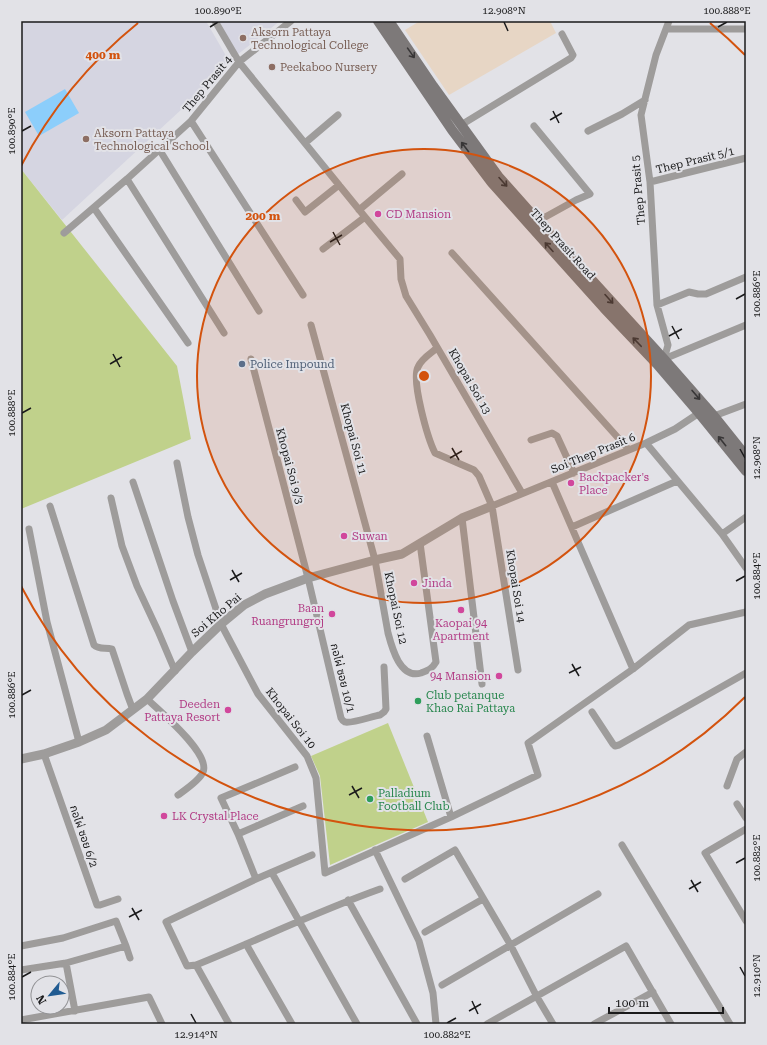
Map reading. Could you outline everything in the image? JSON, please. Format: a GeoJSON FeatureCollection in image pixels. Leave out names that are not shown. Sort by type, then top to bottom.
{"type":"FeatureCollection","features":[{"type":"Feature","properties":{"kind":"main road","name":"Thep Prasit Road"},"geometry":{"type":"LineString","coordinates":[[378,21],[452,130],[492,183],[604,308],[657,364],[746,471]]}},
{"type":"Feature","properties":{"kind":"main road","name":"Thep Prasit Road"},"geometry":{"type":"LineString","coordinates":[[389,21],[498,176],[664,359],[714,416],[746,456]]}},
{"type":"Feature","properties":{"kind":"main road"},"geometry":{"type":"LineString","coordinates":[[699,413],[714,416]]}},
{"type":"Feature","properties":{"kind":"street","name":"Khopai Soi 13"},"geometry":{"type":"LineString","coordinates":[[215,21],[239,62],[400,259],[401,279],[406,296],[522,493]]}},
{"type":"Feature","properties":{"kind":"street","name":"Thep Prasit 4"},"geometry":{"type":"LineString","coordinates":[[64,234],[70,227],[94,208],[191,121],[239,62],[291,21]]}},
{"type":"Feature","properties":{"kind":"street","name":"Thep Prasit 5"},"geometry":{"type":"LineString","coordinates":[[664,359],[668,345],[657,304],[650,182],[641,115],[656,55],[669,21]]}},
{"type":"Feature","properties":{"kind":"street"},"geometry":{"type":"LineString","coordinates":[[666,29],[746,30]]}},
{"type":"Feature","properties":{"kind":"street"},"geometry":{"type":"LineString","coordinates":[[461,125],[571,58],[573,55],[562,34]]}},
{"type":"Feature","properties":{"kind":"street"},"geometry":{"type":"LineString","coordinates":[[588,131],[622,114],[645,100]]}},
{"type":"Feature","properties":{"kind":"street"},"geometry":{"type":"LineString","coordinates":[[305,143],[338,115]]}},
{"type":"Feature","properties":{"kind":"street"},"geometry":{"type":"LineString","coordinates":[[191,121],[303,295]]}},
{"type":"Feature","properties":{"kind":"street"},"geometry":{"type":"LineString","coordinates":[[534,126],[590,194],[538,221]]}},
{"type":"Feature","properties":{"kind":"street"},"geometry":{"type":"LineString","coordinates":[[159,149],[259,311]]}},
{"type":"Feature","properties":{"kind":"street","name":"Thep Prasit 5/1"},"geometry":{"type":"LineString","coordinates":[[650,182],[746,158]]}},
{"type":"Feature","properties":{"kind":"street"},"geometry":{"type":"LineString","coordinates":[[360,210],[402,174]]}},
{"type":"Feature","properties":{"kind":"street"},"geometry":{"type":"LineString","coordinates":[[127,179],[224,334]]}},
{"type":"Feature","properties":{"kind":"street"},"geometry":{"type":"LineString","coordinates":[[296,200],[305,212],[339,185]]}},
{"type":"Feature","properties":{"kind":"street"},"geometry":{"type":"LineString","coordinates":[[94,208],[188,343]]}},
{"type":"Feature","properties":{"kind":"street"},"geometry":{"type":"LineString","coordinates":[[323,249],[365,217]]}},
{"type":"Feature","properties":{"kind":"street"},"geometry":{"type":"LineString","coordinates":[[452,253],[629,450]]}},
{"type":"Feature","properties":{"kind":"street"},"geometry":{"type":"LineString","coordinates":[[657,304],[689,292],[706,294],[746,276]]}},
{"type":"Feature","properties":{"kind":"street","name":"Khopai Soi 11"},"geometry":{"type":"LineString","coordinates":[[310,325],[375,560]]}},
{"type":"Feature","properties":{"kind":"street"},"geometry":{"type":"LineString","coordinates":[[664,359],[746,326]]}},
{"type":"Feature","properties":{"kind":"street","name":"Khopai Soi 14"},"geometry":{"type":"LineString","coordinates":[[437,348],[420,363],[416,374],[418,392],[426,429],[435,453],[474,470],[479,476],[492,506],[518,670]]}},
{"type":"Feature","properties":{"kind":"street","name":"Khopai Soi 9/3"},"geometry":{"type":"LineString","coordinates":[[251,359],[308,578]]}},
{"type":"Feature","properties":{"kind":"street"},"geometry":{"type":"LineString","coordinates":[[714,416],[746,404]]}},
{"type":"Feature","properties":{"kind":"street","name":"Soi Thep Prasit 6"},"geometry":{"type":"LineString","coordinates":[[492,506],[646,443],[675,429],[699,413]]}},
{"type":"Feature","properties":{"kind":"street"},"geometry":{"type":"LineString","coordinates":[[531,440],[552,433],[555,434],[574,473]]}},
{"type":"Feature","properties":{"kind":"street"},"geometry":{"type":"LineString","coordinates":[[646,443],[722,534],[746,568]]}},
{"type":"Feature","properties":{"kind":"street"},"geometry":{"type":"LineString","coordinates":[[177,463],[198,556],[221,624]]}},
{"type":"Feature","properties":{"kind":"street"},"geometry":{"type":"LineString","coordinates":[[572,527],[677,481]]}},
{"type":"Feature","properties":{"kind":"street"},"geometry":{"type":"LineString","coordinates":[[133,482],[192,652]]}},
{"type":"Feature","properties":{"kind":"street"},"geometry":{"type":"LineString","coordinates":[[552,482],[633,669]]}},
{"type":"Feature","properties":{"kind":"street"},"geometry":{"type":"LineString","coordinates":[[111,498],[122,546],[175,671]]}},
{"type":"Feature","properties":{"kind":"street"},"geometry":{"type":"LineString","coordinates":[[50,506],[94,645],[98,648],[112,649],[126,694],[133,710]]}},
{"type":"Feature","properties":{"kind":"street","name":"Soi Kho Pai"},"geometry":{"type":"LineString","coordinates":[[21,760],[79,742],[106,730],[147,699],[192,652],[244,604],[265,594],[308,578],[402,554],[462,518],[492,506]]}},
{"type":"Feature","properties":{"kind":"street"},"geometry":{"type":"LineString","coordinates":[[722,534],[746,517]]}},
{"type":"Feature","properties":{"kind":"street"},"geometry":{"type":"LineString","coordinates":[[462,518],[482,684]]}},
{"type":"Feature","properties":{"kind":"street"},"geometry":{"type":"LineString","coordinates":[[29,529],[47,622],[79,742]]}},
{"type":"Feature","properties":{"kind":"street","name":"Khopai Soi 12"},"geometry":{"type":"LineString","coordinates":[[375,560],[388,633],[394,651],[404,670],[418,674],[432,668],[436,662],[420,544]]}},
{"type":"Feature","properties":{"kind":"street","name":"กอไผ่ ซอย 10/1"},"geometry":{"type":"LineString","coordinates":[[308,578],[341,718],[343,721],[351,722],[380,715],[384,712],[386,709],[384,667]]}},
{"type":"Feature","properties":{"kind":"street"},"geometry":{"type":"LineString","coordinates":[[436,1024],[433,993],[419,941],[375,850],[451,817],[538,775],[528,743],[633,669],[689,625],[746,612]]}},
{"type":"Feature","properties":{"kind":"street","name":"Khopai Soi 10"},"geometry":{"type":"LineString","coordinates":[[221,624],[258,694],[307,756],[316,778],[325,873],[375,850]]}},
{"type":"Feature","properties":{"kind":"street"},"geometry":{"type":"LineString","coordinates":[[592,712],[613,744],[615,746],[619,745],[746,673]]}},
{"type":"Feature","properties":{"kind":"street"},"geometry":{"type":"LineString","coordinates":[[147,699],[179,728],[204,763],[204,771],[200,777],[178,795]]}},
{"type":"Feature","properties":{"kind":"street"},"geometry":{"type":"LineString","coordinates":[[427,736],[451,817]]}},
{"type":"Feature","properties":{"kind":"street"},"geometry":{"type":"LineString","coordinates":[[727,786],[737,759],[746,752]]}},
{"type":"Feature","properties":{"kind":"street","name":"กอไผ่ ซอย 6/2"},"geometry":{"type":"LineString","coordinates":[[44,754],[97,904],[100,905],[118,899]]}},
{"type":"Feature","properties":{"kind":"street"},"geometry":{"type":"LineString","coordinates":[[256,879],[238,834],[221,798],[295,767]]}},
{"type":"Feature","properties":{"kind":"street"},"geometry":{"type":"LineString","coordinates":[[737,804],[746,818]]}},
{"type":"Feature","properties":{"kind":"street"},"geometry":{"type":"LineString","coordinates":[[238,834],[303,806]]}},
{"type":"Feature","properties":{"kind":"street"},"geometry":{"type":"LineString","coordinates":[[746,829],[705,853],[746,921]]}},
{"type":"Feature","properties":{"kind":"street"},"geometry":{"type":"LineString","coordinates":[[622,845],[730,1024]]}},
{"type":"Feature","properties":{"kind":"street"},"geometry":{"type":"LineString","coordinates":[[405,879],[455,850],[510,944],[537,997],[553,1024]]}},
{"type":"Feature","properties":{"kind":"street"},"geometry":{"type":"LineString","coordinates":[[312,855],[256,879],[166,922],[187,966],[196,965],[348,900],[380,889]]}},
{"type":"Feature","properties":{"kind":"street"},"geometry":{"type":"LineString","coordinates":[[272,873],[357,1024]]}},
{"type":"Feature","properties":{"kind":"street"},"geometry":{"type":"LineString","coordinates":[[442,985],[598,894]]}},
{"type":"Feature","properties":{"kind":"street"},"geometry":{"type":"LineString","coordinates":[[424,932],[483,899]]}},
{"type":"Feature","properties":{"kind":"street"},"geometry":{"type":"LineString","coordinates":[[348,900],[417,1024]]}},
{"type":"Feature","properties":{"kind":"street"},"geometry":{"type":"LineString","coordinates":[[21,946],[63,938],[116,921],[130,958]]}},
{"type":"Feature","properties":{"kind":"street"},"geometry":{"type":"LineString","coordinates":[[246,944],[292,1024]]}},
{"type":"Feature","properties":{"kind":"street"},"geometry":{"type":"LineString","coordinates":[[21,970],[66,963],[126,946]]}},
{"type":"Feature","properties":{"kind":"street"},"geometry":{"type":"LineString","coordinates":[[489,1024],[626,946],[671,1024]]}},
{"type":"Feature","properties":{"kind":"street"},"geometry":{"type":"LineString","coordinates":[[66,963],[75,1011]]}},
{"type":"Feature","properties":{"kind":"street"},"geometry":{"type":"LineString","coordinates":[[196,965],[229,1024]]}},
{"type":"Feature","properties":{"kind":"street"},"geometry":{"type":"LineString","coordinates":[[594,1024],[653,992]]}},
{"type":"Feature","properties":{"kind":"street"},"geometry":{"type":"LineString","coordinates":[[21,1020],[149,997],[162,1024]]}},
{"type":"Feature","properties":{"kind":"shaded area","name":"Aksorn Pattaya Technological School"},"geometry":{"type":"Polygon","coordinates":[[[21,21],[206,21],[229,61],[183,108],[62,220],[21,169],[21,21]]]}},
{"type":"Feature","properties":{"kind":"shaded area","name":"Aksorn Pattaya Technological College"},"geometry":{"type":"Polygon","coordinates":[[[218,21],[280,21],[237,55],[218,21]]]}},
{"type":"Feature","properties":{"kind":"shaded area"},"geometry":{"type":"Polygon","coordinates":[[[420,21],[550,21],[556,33],[449,95],[405,30],[420,21]]]}},
{"type":"Feature","properties":{"kind":"green space"},"geometry":{"type":"Polygon","coordinates":[[[21,169],[177,366],[191,439],[21,509],[21,169]]]}},
{"type":"Feature","properties":{"kind":"green space","name":"Palladium Football Club"},"geometry":{"type":"Polygon","coordinates":[[[388,723],[428,822],[330,865],[320,776],[311,756],[388,723]]]}},
{"type":"Feature","properties":{"kind":"water"},"geometry":{"type":"Polygon","coordinates":[[[65,89],[79,113],[39,136],[25,112],[65,89]]]}},
{"type":"Feature","properties":{"kind":"place","name":"Aksorn Pattaya Technological College"},"geometry":{"type":"Point","coordinates":[243,38]}},
{"type":"Feature","properties":{"kind":"place","name":"Peekaboo Nursery"},"geometry":{"type":"Point","coordinates":[272,67]}},
{"type":"Feature","properties":{"kind":"place","name":"Aksorn Pattaya Technological School"},"geometry":{"type":"Point","coordinates":[86,139]}},
{"type":"Feature","properties":{"kind":"place","name":"CD Mansion"},"geometry":{"type":"Point","coordinates":[378,214]}},
{"type":"Feature","properties":{"kind":"place","name":"Police Impound"},"geometry":{"type":"Point","coordinates":[242,364]}},
{"type":"Feature","properties":{"kind":"place","name":"Backpacker's Place"},"geometry":{"type":"Point","coordinates":[571,483]}},
{"type":"Feature","properties":{"kind":"place","name":"Suwan"},"geometry":{"type":"Point","coordinates":[344,536]}},
{"type":"Feature","properties":{"kind":"place","name":"Jinda"},"geometry":{"type":"Point","coordinates":[414,583]}},
{"type":"Feature","properties":{"kind":"place","name":"Kaopai 94 Apartment"},"geometry":{"type":"Point","coordinates":[461,610]}},
{"type":"Feature","properties":{"kind":"place","name":"Baan Ruangrungroj"},"geometry":{"type":"Point","coordinates":[332,614]}},
{"type":"Feature","properties":{"kind":"place","name":"94 Mansion"},"geometry":{"type":"Point","coordinates":[499,676]}},
{"type":"Feature","properties":{"kind":"place","name":"Club petanque Khao Rai Pattaya"},"geometry":{"type":"Point","coordinates":[418,701]}},
{"type":"Feature","properties":{"kind":"place","name":"Deeden Pattaya Resort"},"geometry":{"type":"Point","coordinates":[228,710]}},
{"type":"Feature","properties":{"kind":"place","name":"Palladium Football Club"},"geometry":{"type":"Point","coordinates":[370,799]}},
{"type":"Feature","properties":{"kind":"place","name":"LK Crystal Place"},"geometry":{"type":"Point","coordinates":[164,816]}}]}
